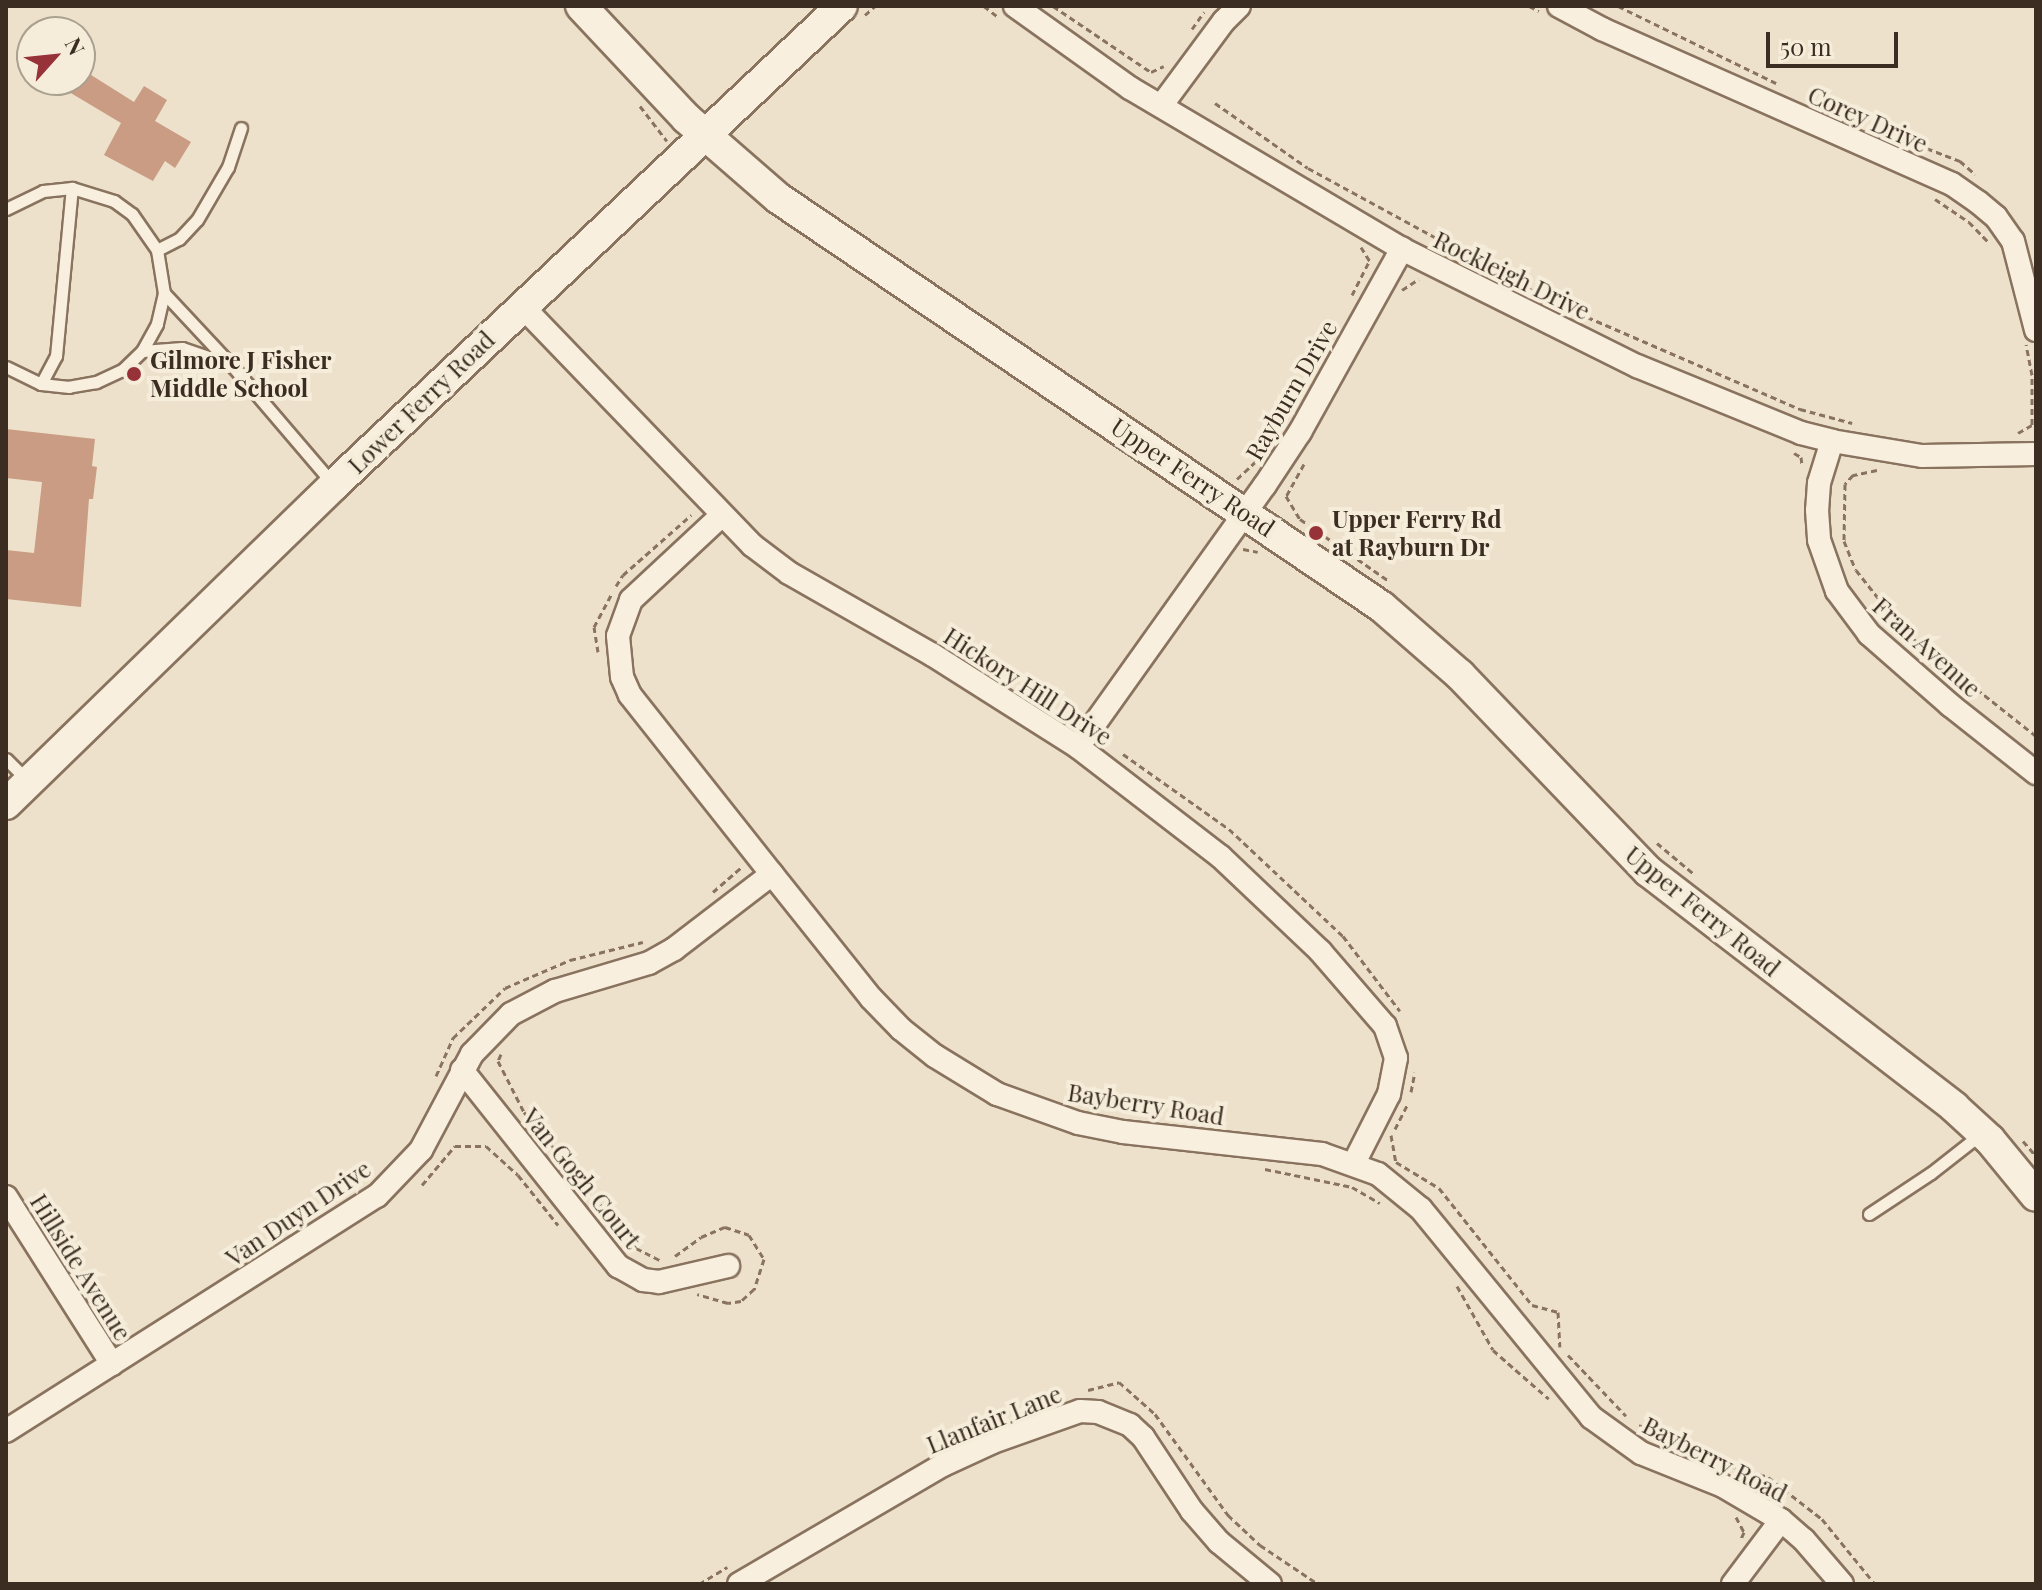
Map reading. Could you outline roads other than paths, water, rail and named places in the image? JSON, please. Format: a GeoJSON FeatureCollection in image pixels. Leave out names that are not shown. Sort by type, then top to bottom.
{"type":"FeatureCollection","features":[{"type":"Feature","properties":{"kind":"main road","name":"Upper Ferry Road"},"geometry":{"type":"LineString","coordinates":[[581,6],[646,79],[703,134],[832,237],[1235,504],[1413,632],[1460,675],[1648,871],[1954,1107],[1982,1133],[2036,1196]]}},
{"type":"Feature","properties":{"kind":"main road","name":"Lower Ferry Road"},"geometry":{"type":"LineString","coordinates":[[6,804],[334,485],[842,6]]}},
{"type":"Feature","properties":{"kind":"street","name":"Rockleigh Drive"},"geometry":{"type":"LineString","coordinates":[[1015,6],[1161,106],[1402,249],[1637,366],[1801,433],[1832,441],[1922,456],[2036,454]]}},
{"type":"Feature","properties":{"kind":"street"},"geometry":{"type":"LineString","coordinates":[[1161,106],[1224,21],[1239,6]]}},
{"type":"Feature","properties":{"kind":"street","name":"Corey Drive"},"geometry":{"type":"LineString","coordinates":[[1550,9],[1602,29],[1952,184],[1996,217],[2013,241],[2030,332]]}},
{"type":"Feature","properties":{"kind":"street","name":"Rayburn Drive"},"geometry":{"type":"LineString","coordinates":[[1078,747],[1235,504],[1300,432],[1402,249]]}},
{"type":"Feature","properties":{"kind":"street","name":"Hickory Hill Drive"},"geometry":{"type":"LineString","coordinates":[[522,306],[721,516],[789,573],[933,655],[1078,747],[1157,806],[1262,894],[1320,951],[1385,1026],[1393,1041],[1395,1077],[1354,1163]]}},
{"type":"Feature","properties":{"kind":"street","name":"Fran Avenue"},"geometry":{"type":"LineString","coordinates":[[1832,441],[1819,483],[1817,510],[1819,540],[1837,591],[1869,634],[1950,705],[2036,773]]}},
{"type":"Feature","properties":{"kind":"street","name":"Bayberry Road"},"geometry":{"type":"LineString","coordinates":[[721,516],[631,600],[618,636],[618,657],[630,695],[871,998],[901,1029],[935,1056],[997,1094],[1078,1123],[1322,1154],[1378,1174],[1421,1209],[1591,1417],[1641,1453],[1723,1486],[1781,1520],[1804,1540],[1842,1584]]}},
{"type":"Feature","properties":{"kind":"street","name":"Van Duyn Drive"},"geometry":{"type":"LineString","coordinates":[[6,1431],[377,1196],[421,1150],[462,1070],[491,1031],[511,1014],[555,991],[649,963],[674,949],[772,874]]}},
{"type":"Feature","properties":{"kind":"street","name":"Van Gogh Court"},"geometry":{"type":"LineString","coordinates":[[462,1070],[618,1266],[643,1280],[659,1282],[728,1266]]}},
{"type":"Feature","properties":{"kind":"street","name":"Hillside Avenue"},"geometry":{"type":"LineString","coordinates":[[6,1197],[112,1364]]}},
{"type":"Feature","properties":{"kind":"street","name":"Llanfair Lane"},"geometry":{"type":"LineString","coordinates":[[739,1584],[943,1465],[993,1442],[1080,1411],[1098,1412],[1130,1425],[1143,1437],[1169,1479],[1210,1532],[1270,1584]]}},
{"type":"Feature","properties":{"kind":"street"},"geometry":{"type":"LineString","coordinates":[[1733,1584],[1781,1520]]}},
{"type":"Feature","properties":{"kind":"lane"},"geometry":{"type":"LineString","coordinates":[[157,250],[179,239],[197,220],[228,167],[241,128]]}},
{"type":"Feature","properties":{"kind":"lane"},"geometry":{"type":"LineString","coordinates":[[41,384],[56,356],[72,188]]}},
{"type":"Feature","properties":{"kind":"lane"},"geometry":{"type":"LineString","coordinates":[[6,209],[43,191],[72,188],[114,201],[132,214],[157,250],[164,293],[157,324],[142,351],[122,370],[96,382],[69,387],[41,384],[6,367]]}},
{"type":"Feature","properties":{"kind":"lane"},"geometry":{"type":"LineString","coordinates":[[164,293],[234,368],[334,485]]}},
{"type":"Feature","properties":{"kind":"lane"},"geometry":{"type":"LineString","coordinates":[[142,351],[182,348],[234,368]]}},
{"type":"Feature","properties":{"kind":"lane"},"geometry":{"type":"LineString","coordinates":[[6,759],[28,782]]}},
{"type":"Feature","properties":{"kind":"lane"},"geometry":{"type":"LineString","coordinates":[[1869,1214],[1931,1173],[1982,1133]]}},
{"type":"Feature","properties":{"kind":"place","name":"Gilmore J Fisher Middle School"},"geometry":{"type":"Point","coordinates":[134,374]}},
{"type":"Feature","properties":{"kind":"place","name":"Upper Ferry Rd at Rayburn Dr"},"geometry":{"type":"Point","coordinates":[1316,533]}}]}
